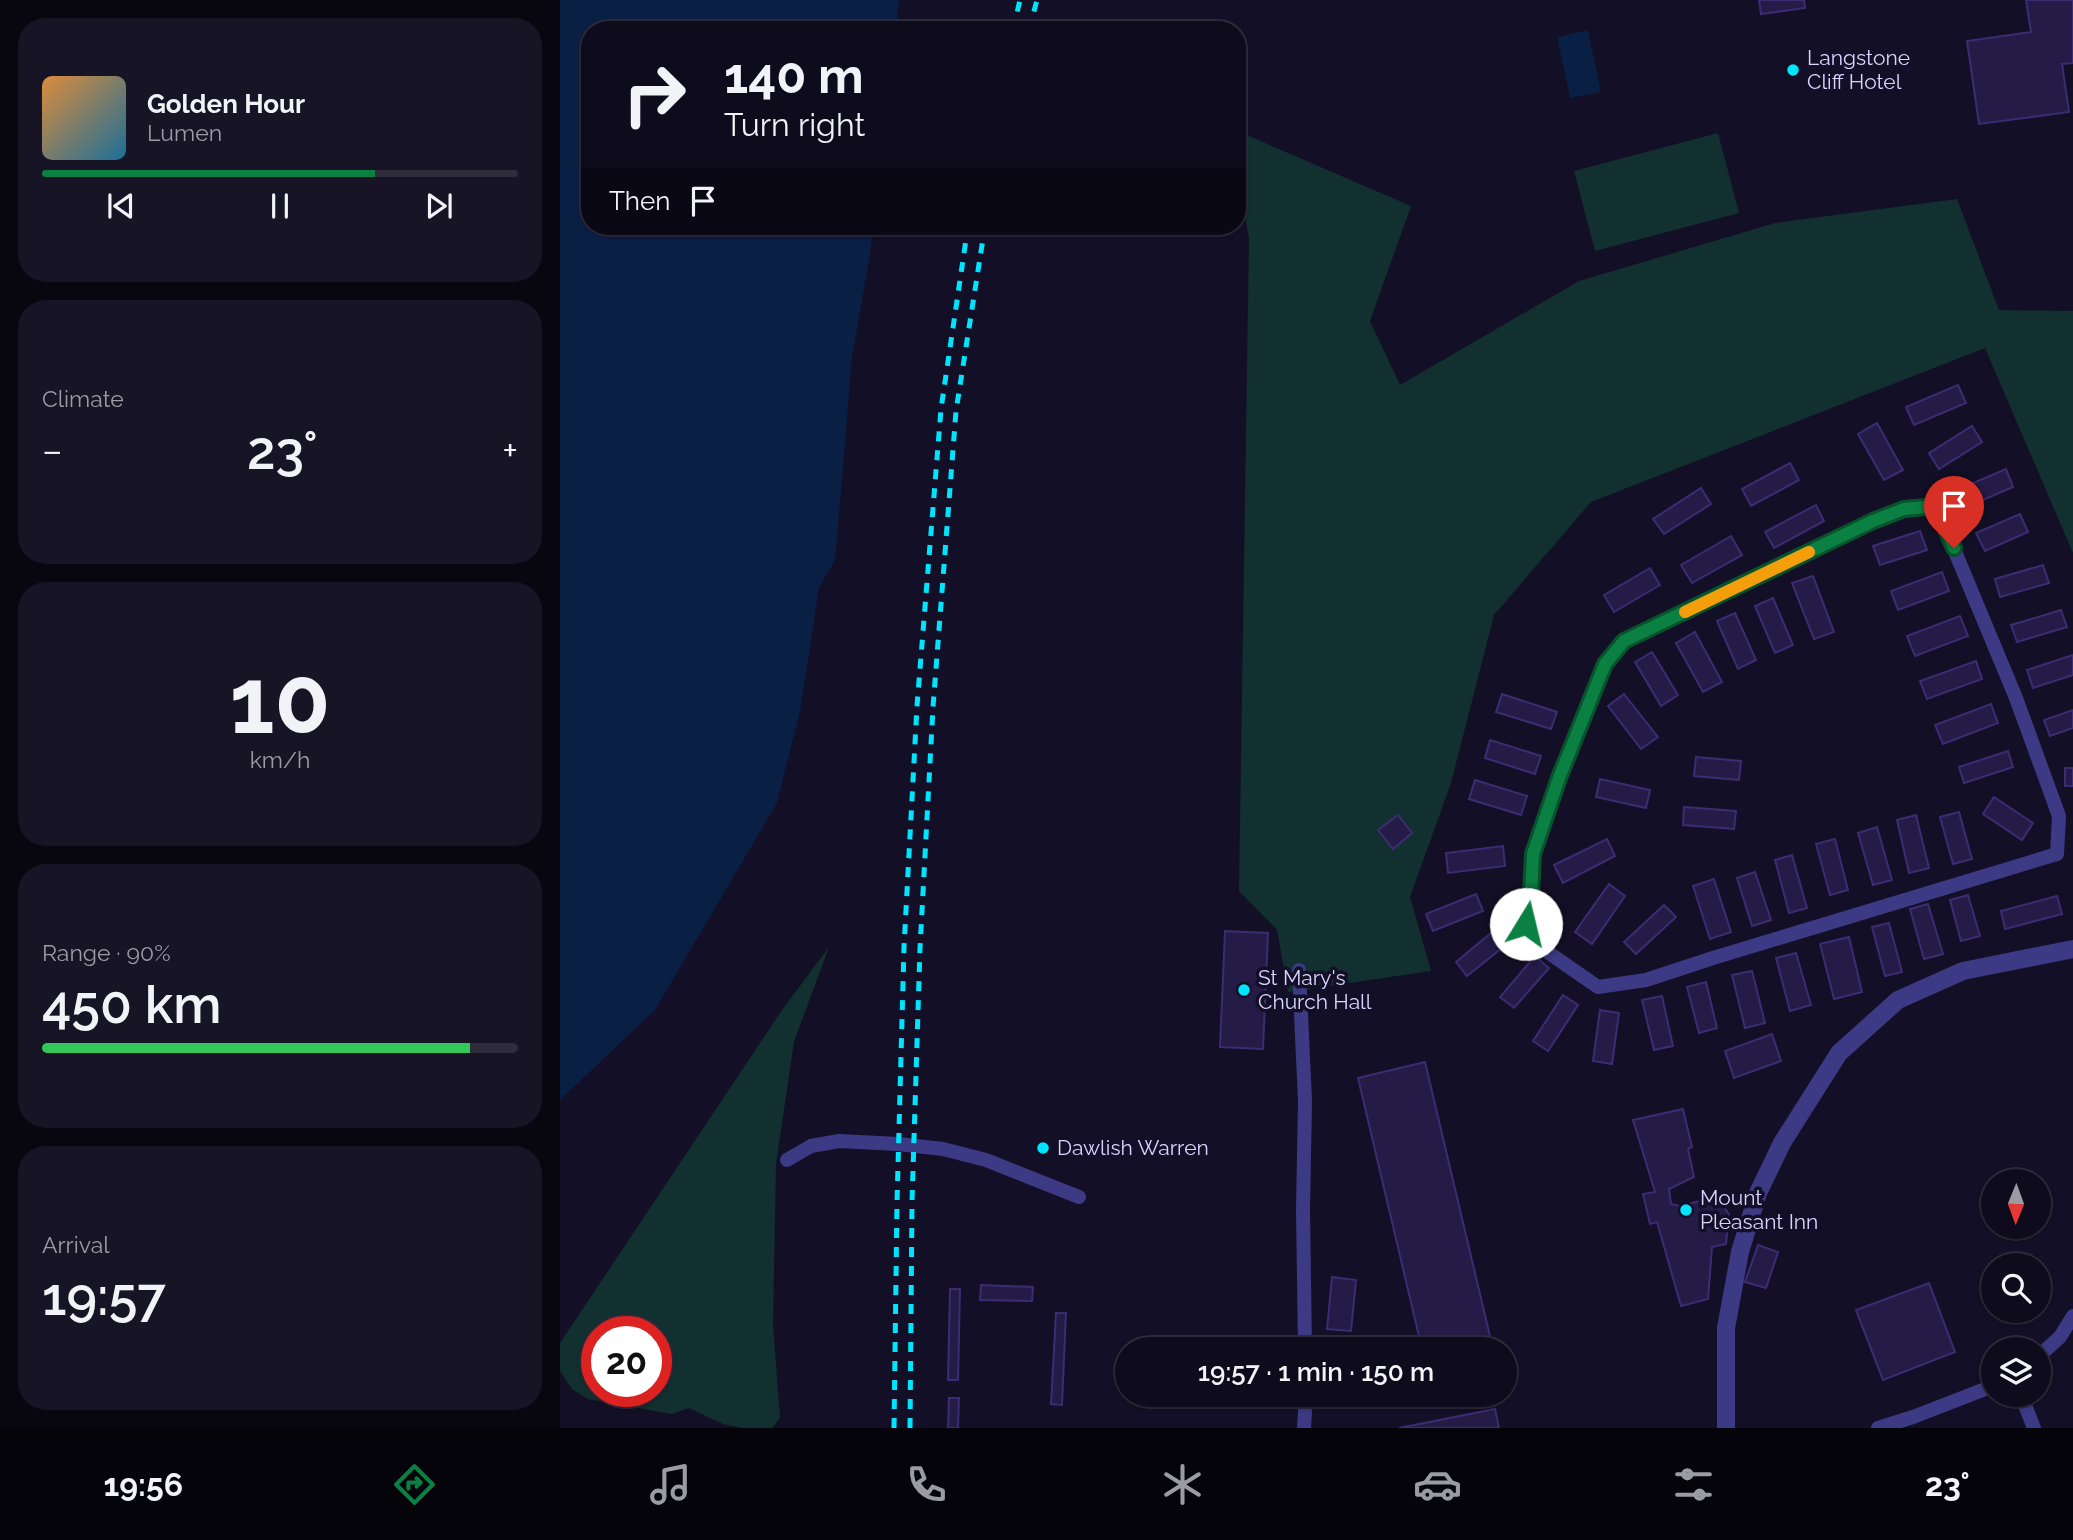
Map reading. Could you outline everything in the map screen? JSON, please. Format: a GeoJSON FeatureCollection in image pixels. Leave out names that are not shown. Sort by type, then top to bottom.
{"type":"FeatureCollection","features":[{"type":"Feature","properties":{"kind":"street"},"geometry":{"type":"LineString","coordinates":[[1726,1428],[1726,1328],[1740,1252],[1758,1194],[1782,1143],[1839,1053],[1898,1000],[1964,971],[2073,949]]}},
{"type":"Feature","properties":{"kind":"lane"},"geometry":{"type":"LineString","coordinates":[[2057,854],[2060,816],[2016,698],[1936,506],[1904,509],[1860,527],[1624,641],[1605,664],[1559,778],[1533,854],[1526,924],[1546,951],[1598,987],[1646,980],[2057,854],[2073,857]]}},
{"type":"Feature","properties":{"kind":"lane"},"geometry":{"type":"LineString","coordinates":[[1299,970],[1305,1101],[1305,1337]]}},
{"type":"Feature","properties":{"kind":"lane"},"geometry":{"type":"LineString","coordinates":[[787,1160],[811,1146],[839,1141],[943,1149],[986,1160],[1079,1197]]}},
{"type":"Feature","properties":{"kind":"lane"},"geometry":{"type":"LineString","coordinates":[[2051,1345],[2060,1337],[2073,1316]]}},
{"type":"Feature","properties":{"kind":"lane"},"geometry":{"type":"LineString","coordinates":[[1878,1428],[1915,1423],[1981,1392]]}},
{"type":"Feature","properties":{"kind":"lane"},"geometry":{"type":"LineString","coordinates":[[1304,1428],[1305,1407]]}},
{"type":"Feature","properties":{"kind":"lane"},"geometry":{"type":"LineString","coordinates":[[2026,1407],[2034,1428]]}},
{"type":"Feature","properties":{"kind":"green space"},"geometry":{"type":"Polygon","coordinates":[[[1718,133],[1739,213],[1595,251],[1574,171],[1718,133]]]}},
{"type":"Feature","properties":{"kind":"green space"},"geometry":{"type":"Polygon","coordinates":[[[1246,135],[1411,206],[1370,321],[1400,385],[1579,281],[1775,223],[1957,199],[1999,310],[2073,311],[2073,553],[1985,348],[1591,502],[1494,615],[1451,783],[1410,897],[1431,971],[1288,992],[1277,930],[1239,891],[1249,239],[1246,222],[1246,135]]]}},
{"type":"Feature","properties":{"kind":"green space"},"geometry":{"type":"Polygon","coordinates":[[[829,947],[794,1042],[776,1164],[773,1325],[780,1418],[772,1428],[743,1428],[723,1424],[689,1408],[672,1414],[633,1407],[672,1407],[672,1316],[581,1316],[581,1395],[572,1389],[560,1371],[560,1343],[782,1010],[829,947]]]}},
{"type":"Feature","properties":{"kind":"water"},"geometry":{"type":"Polygon","coordinates":[[[560,0],[899,0],[897,21],[581,21],[581,235],[873,235],[851,364],[827,709],[661,1030],[602,1087],[560,1158],[560,0]]]}},
{"type":"Feature","properties":{"kind":"water"},"geometry":{"type":"Polygon","coordinates":[[[1588,30],[1601,92],[1570,98],[1557,37],[1588,30]]]}},
{"type":"Feature","properties":{"kind":"pier"},"geometry":{"type":"Polygon","coordinates":[[[873,235],[876,235],[855,364],[838,561],[826,813],[806,865],[745,959],[710,998],[663,1033],[605,1089],[560,1161],[560,1100],[655,1010],[777,803],[800,712],[819,588],[835,560],[852,364],[873,235]]]}},
{"type":"Feature","properties":{"kind":"building"},"geometry":{"type":"Polygon","coordinates":[[[1759,0],[1804,0],[1805,8],[1761,14],[1759,0]]]}},
{"type":"Feature","properties":{"kind":"building"},"geometry":{"type":"Polygon","coordinates":[[[2026,0],[2073,0],[2073,63],[2062,64],[2069,112],[1979,124],[1967,41],[2031,32],[2026,0]]]}},
{"type":"Feature","properties":{"kind":"building"},"geometry":{"type":"Polygon","coordinates":[[[1958,385],[1966,403],[1914,425],[1906,407],[1958,385]]]}},
{"type":"Feature","properties":{"kind":"building"},"geometry":{"type":"Polygon","coordinates":[[[1877,423],[1903,470],[1884,480],[1858,434],[1877,423]]]}},
{"type":"Feature","properties":{"kind":"building"},"geometry":{"type":"Polygon","coordinates":[[[1972,426],[1982,442],[1939,469],[1929,453],[1972,426]]]}},
{"type":"Feature","properties":{"kind":"building"},"geometry":{"type":"Polygon","coordinates":[[[1790,463],[1799,480],[1751,506],[1742,489],[1790,463]]]}},
{"type":"Feature","properties":{"kind":"building"},"geometry":{"type":"Polygon","coordinates":[[[2006,469],[2013,487],[1967,507],[1959,489],[2006,469]]]}},
{"type":"Feature","properties":{"kind":"building"},"geometry":{"type":"Polygon","coordinates":[[[1701,488],[1711,504],[1664,534],[1653,519],[1701,488]]]}},
{"type":"Feature","properties":{"kind":"building"},"geometry":{"type":"Polygon","coordinates":[[[1816,505],[1824,521],[1774,548],[1765,532],[1816,505]]]}},
{"type":"Feature","properties":{"kind":"building"},"geometry":{"type":"Polygon","coordinates":[[[2020,514],[2028,532],[1985,551],[1976,533],[2020,514]]]}},
{"type":"Feature","properties":{"kind":"building"},"geometry":{"type":"Polygon","coordinates":[[[1920,531],[1927,550],[1880,565],[1873,546],[1920,531]]]}},
{"type":"Feature","properties":{"kind":"building"},"geometry":{"type":"Polygon","coordinates":[[[1731,536],[1742,555],[1692,583],[1681,565],[1731,536]]]}},
{"type":"Feature","properties":{"kind":"building"},"geometry":{"type":"Polygon","coordinates":[[[2043,565],[2049,583],[2000,597],[1995,579],[2043,565]]]}},
{"type":"Feature","properties":{"kind":"building"},"geometry":{"type":"Polygon","coordinates":[[[1650,568],[1660,585],[1614,612],[1604,595],[1650,568]]]}},
{"type":"Feature","properties":{"kind":"building"},"geometry":{"type":"Polygon","coordinates":[[[1942,572],[1949,591],[1898,610],[1891,591],[1942,572]]]}},
{"type":"Feature","properties":{"kind":"building"},"geometry":{"type":"Polygon","coordinates":[[[1813,576],[1834,632],[1814,639],[1792,583],[1813,576]]]}},
{"type":"Feature","properties":{"kind":"building"},"geometry":{"type":"Polygon","coordinates":[[[1773,598],[1793,645],[1775,653],[1755,606],[1773,598]]]}},
{"type":"Feature","properties":{"kind":"building"},"geometry":{"type":"Polygon","coordinates":[[[2061,610],[2067,627],[2017,642],[2011,625],[2061,610]]]}},
{"type":"Feature","properties":{"kind":"building"},"geometry":{"type":"Polygon","coordinates":[[[1735,613],[1756,660],[1738,669],[1717,621],[1735,613]]]}},
{"type":"Feature","properties":{"kind":"building"},"geometry":{"type":"Polygon","coordinates":[[[1960,616],[1968,636],[1915,656],[1907,636],[1960,616]]]}},
{"type":"Feature","properties":{"kind":"building"},"geometry":{"type":"Polygon","coordinates":[[[1695,632],[1722,682],[1703,692],[1676,643],[1695,632]]]}},
{"type":"Feature","properties":{"kind":"building"},"geometry":{"type":"Polygon","coordinates":[[[1652,652],[1678,695],[1661,706],[1635,662],[1652,652]]]}},
{"type":"Feature","properties":{"kind":"building"},"geometry":{"type":"Polygon","coordinates":[[[2073,655],[2073,675],[2033,688],[2027,670],[2073,655]]]}},
{"type":"Feature","properties":{"kind":"building"},"geometry":{"type":"Polygon","coordinates":[[[1976,661],[1982,679],[1927,699],[1920,681],[1976,661]]]}},
{"type":"Feature","properties":{"kind":"building"},"geometry":{"type":"Polygon","coordinates":[[[1502,694],[1557,712],[1551,729],[1496,712],[1502,694]]]}},
{"type":"Feature","properties":{"kind":"building"},"geometry":{"type":"Polygon","coordinates":[[[1624,694],[1658,737],[1641,749],[1608,706],[1624,694]]]}},
{"type":"Feature","properties":{"kind":"building"},"geometry":{"type":"Polygon","coordinates":[[[1991,704],[1998,723],[1943,744],[1935,725],[1991,704]]]}},
{"type":"Feature","properties":{"kind":"building"},"geometry":{"type":"Polygon","coordinates":[[[2073,710],[2073,728],[2050,736],[2044,720],[2073,710]]]}},
{"type":"Feature","properties":{"kind":"building"},"geometry":{"type":"Polygon","coordinates":[[[1490,740],[1541,756],[1535,774],[1485,758],[1490,740]]]}},
{"type":"Feature","properties":{"kind":"building"},"geometry":{"type":"Polygon","coordinates":[[[2008,751],[2013,767],[1964,783],[1959,767],[2008,751]]]}},
{"type":"Feature","properties":{"kind":"building"},"geometry":{"type":"Polygon","coordinates":[[[1696,757],[1741,761],[1739,780],[1694,776],[1696,757]]]}},
{"type":"Feature","properties":{"kind":"building"},"geometry":{"type":"Polygon","coordinates":[[[2065,768],[2073,768],[2073,786],[2065,786],[2065,768]]]}},
{"type":"Feature","properties":{"kind":"building"},"geometry":{"type":"Polygon","coordinates":[[[1600,779],[1650,790],[1646,808],[1596,797],[1600,779]]]}},
{"type":"Feature","properties":{"kind":"building"},"geometry":{"type":"Polygon","coordinates":[[[1475,780],[1527,796],[1521,815],[1469,799],[1475,780]]]}},
{"type":"Feature","properties":{"kind":"building"},"geometry":{"type":"Polygon","coordinates":[[[1994,797],[2033,823],[2022,840],[1983,814],[1994,797]]]}},
{"type":"Feature","properties":{"kind":"building"},"geometry":{"type":"Polygon","coordinates":[[[1684,807],[1736,811],[1734,829],[1683,825],[1684,807]]]}},
{"type":"Feature","properties":{"kind":"building"},"geometry":{"type":"Polygon","coordinates":[[[1959,812],[1972,859],[1953,864],[1940,817],[1959,812]]]}},
{"type":"Feature","properties":{"kind":"building"},"geometry":{"type":"Polygon","coordinates":[[[1398,815],[1412,833],[1393,849],[1378,830],[1398,815]]]}},
{"type":"Feature","properties":{"kind":"building"},"geometry":{"type":"Polygon","coordinates":[[[1916,815],[1929,868],[1909,873],[1897,820],[1916,815]]]}},
{"type":"Feature","properties":{"kind":"building"},"geometry":{"type":"Polygon","coordinates":[[[1877,827],[1892,880],[1873,885],[1858,833],[1877,827]]]}},
{"type":"Feature","properties":{"kind":"building"},"geometry":{"type":"Polygon","coordinates":[[[1607,839],[1615,856],[1563,883],[1554,865],[1607,839]]]}},
{"type":"Feature","properties":{"kind":"building"},"geometry":{"type":"Polygon","coordinates":[[[1835,839],[1848,890],[1830,895],[1816,844],[1835,839]]]}},
{"type":"Feature","properties":{"kind":"building"},"geometry":{"type":"Polygon","coordinates":[[[1503,846],[1505,866],[1448,873],[1446,853],[1503,846]]]}},
{"type":"Feature","properties":{"kind":"building"},"geometry":{"type":"Polygon","coordinates":[[[1792,855],[1807,908],[1789,913],[1775,860],[1792,855]]]}},
{"type":"Feature","properties":{"kind":"building"},"geometry":{"type":"Polygon","coordinates":[[[1755,872],[1771,920],[1752,926],[1737,878],[1755,872]]]}},
{"type":"Feature","properties":{"kind":"building"},"geometry":{"type":"Polygon","coordinates":[[[1714,879],[1731,932],[1710,939],[1693,886],[1714,879]]]}},
{"type":"Feature","properties":{"kind":"building"},"geometry":{"type":"Polygon","coordinates":[[[1609,884],[1625,896],[1592,944],[1575,932],[1609,884]]]}},
{"type":"Feature","properties":{"kind":"building"},"geometry":{"type":"Polygon","coordinates":[[[1476,894],[1483,911],[1433,931],[1426,914],[1476,894]]]}},
{"type":"Feature","properties":{"kind":"building"},"geometry":{"type":"Polygon","coordinates":[[[1968,895],[1980,936],[1961,941],[1950,900],[1968,895]]]}},
{"type":"Feature","properties":{"kind":"building"},"geometry":{"type":"Polygon","coordinates":[[[2057,896],[2062,914],[2005,929],[2001,911],[2057,896]]]}},
{"type":"Feature","properties":{"kind":"building"},"geometry":{"type":"Polygon","coordinates":[[[1928,904],[1943,954],[1924,959],[1910,909],[1928,904]]]}},
{"type":"Feature","properties":{"kind":"building"},"geometry":{"type":"Polygon","coordinates":[[[1664,905],[1676,917],[1636,954],[1624,942],[1664,905]]]}},
{"type":"Feature","properties":{"kind":"building"},"geometry":{"type":"Polygon","coordinates":[[[1889,923],[1902,972],[1885,976],[1872,927],[1889,923]]]}},
{"type":"Feature","properties":{"kind":"building"},"geometry":{"type":"Polygon","coordinates":[[[1496,929],[1508,943],[1467,976],[1456,962],[1496,929]]]}},
{"type":"Feature","properties":{"kind":"building","name":"St Mary's Church Hall"},"geometry":{"type":"Polygon","coordinates":[[[1225,931],[1268,933],[1263,1049],[1220,1047],[1225,931]]]}},
{"type":"Feature","properties":{"kind":"building"},"geometry":{"type":"Polygon","coordinates":[[[1849,937],[1862,992],[1834,999],[1820,944],[1849,937]]]}},
{"type":"Feature","properties":{"kind":"building"},"geometry":{"type":"Polygon","coordinates":[[[1796,953],[1811,1005],[1790,1011],[1776,958],[1796,953]]]}},
{"type":"Feature","properties":{"kind":"building"},"geometry":{"type":"Polygon","coordinates":[[[1535,956],[1549,968],[1514,1008],[1500,997],[1535,956]]]}},
{"type":"Feature","properties":{"kind":"building"},"geometry":{"type":"Polygon","coordinates":[[[1752,971],[1765,1023],[1745,1028],[1732,975],[1752,971]]]}},
{"type":"Feature","properties":{"kind":"building"},"geometry":{"type":"Polygon","coordinates":[[[1706,982],[1717,1028],[1699,1033],[1687,987],[1706,982]]]}},
{"type":"Feature","properties":{"kind":"building"},"geometry":{"type":"Polygon","coordinates":[[[1563,995],[1578,1005],[1548,1051],[1533,1041],[1563,995]]]}},
{"type":"Feature","properties":{"kind":"building"},"geometry":{"type":"Polygon","coordinates":[[[1662,996],[1673,1046],[1654,1050],[1642,1000],[1662,996]]]}},
{"type":"Feature","properties":{"kind":"building"},"geometry":{"type":"Polygon","coordinates":[[[1600,1010],[1619,1013],[1612,1064],[1593,1061],[1600,1010]]]}},
{"type":"Feature","properties":{"kind":"building"},"geometry":{"type":"Polygon","coordinates":[[[1772,1034],[1781,1061],[1734,1078],[1725,1051],[1772,1034]]]}},
{"type":"Feature","properties":{"kind":"building"},"geometry":{"type":"Polygon","coordinates":[[[1425,1062],[1490,1337],[1419,1337],[1358,1078],[1425,1062]]]}},
{"type":"Feature","properties":{"kind":"building","name":"Mount Pleasant Inn"},"geometry":{"type":"Polygon","coordinates":[[[1683,1109],[1692,1147],[1688,1149],[1694,1177],[1669,1189],[1671,1204],[1680,1206],[1716,1197],[1729,1214],[1726,1244],[1712,1247],[1708,1299],[1681,1306],[1657,1222],[1650,1224],[1643,1194],[1655,1192],[1633,1120],[1683,1109]]]}},
{"type":"Feature","properties":{"kind":"building"},"geometry":{"type":"Polygon","coordinates":[[[1758,1245],[1778,1252],[1766,1288],[1745,1282],[1758,1245]]]}},
{"type":"Feature","properties":{"kind":"building"},"geometry":{"type":"Polygon","coordinates":[[[1332,1277],[1356,1280],[1351,1331],[1327,1329],[1332,1277]]]}},
{"type":"Feature","properties":{"kind":"building"},"geometry":{"type":"Polygon","coordinates":[[[1929,1283],[1955,1352],[1883,1380],[1856,1310],[1929,1283]]]}},
{"type":"Feature","properties":{"kind":"building"},"geometry":{"type":"Polygon","coordinates":[[[981,1285],[1033,1287],[1032,1301],[980,1300],[981,1285]]]}},
{"type":"Feature","properties":{"kind":"building"},"geometry":{"type":"Polygon","coordinates":[[[950,1289],[960,1289],[958,1380],[948,1380],[950,1289]]]}},
{"type":"Feature","properties":{"kind":"building"},"geometry":{"type":"Polygon","coordinates":[[[1056,1313],[1066,1313],[1062,1405],[1051,1404],[1056,1313]]]}},
{"type":"Feature","properties":{"kind":"building"},"geometry":{"type":"Polygon","coordinates":[[[949,1398],[959,1398],[958,1428],[948,1428],[949,1398]]]}},
{"type":"Feature","properties":{"kind":"building"},"geometry":{"type":"Polygon","coordinates":[[[1495,1409],[1499,1428],[1399,1428],[1495,1409]]]}},
{"type":"Feature","properties":{"kind":"railway"},"geometry":{"type":"LineString","coordinates":[[1015,21],[1020,0]]}},
{"type":"Feature","properties":{"kind":"railway"},"geometry":{"type":"LineString","coordinates":[[1031,21],[1037,0]]}},
{"type":"Feature","properties":{"kind":"railway"},"geometry":{"type":"LineString","coordinates":[[894,1428],[904,947],[917,706],[941,409],[967,235]]}},
{"type":"Feature","properties":{"kind":"railway"},"geometry":{"type":"LineString","coordinates":[[910,1428],[912,1202],[920,948],[933,707],[956,411],[984,235]]}},
{"type":"Feature","properties":{"kind":"slow traffic"},"geometry":{"type":"LineString","coordinates":[[1685,612],[1809,552]]}},
{"type":"Feature","properties":{"kind":"place","name":"Langstone Cliff Hotel"},"geometry":{"type":"Point","coordinates":[1793,70]}},
{"type":"Feature","properties":{"kind":"place","name":"St Mary's Church Hall"},"geometry":{"type":"Point","coordinates":[1244,990]}},
{"type":"Feature","properties":{"kind":"place","name":"Dawlish Warren"},"geometry":{"type":"Point","coordinates":[1043,1148]}},
{"type":"Feature","properties":{"kind":"place","name":"Mount Pleasant Inn"},"geometry":{"type":"Point","coordinates":[1686,1210]}},
{"type":"Feature","properties":{"kind":"route"},"geometry":{"type":"LineString","coordinates":[[1526,924],[1533,854],[1559,778],[1605,664],[1624,641],[1873,521],[1904,509],[1936,506],[1954,548]]}}]}
